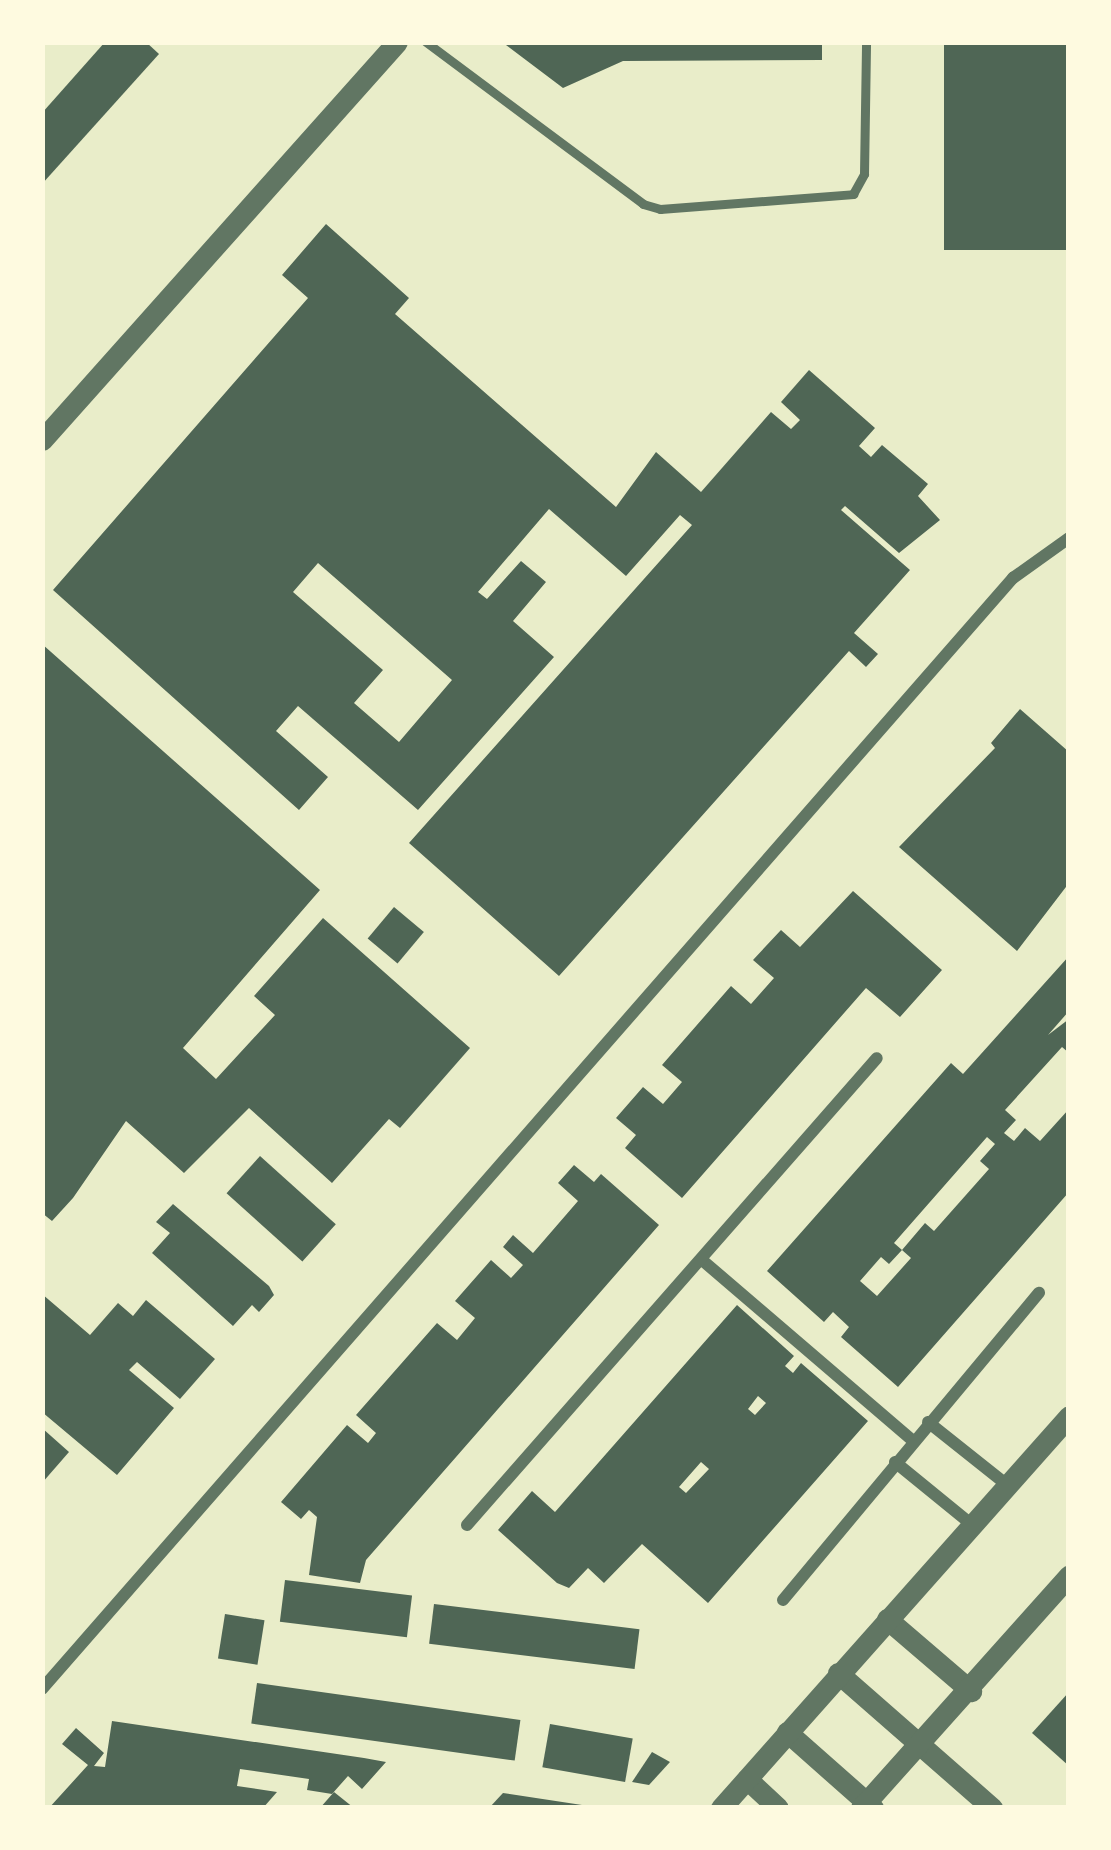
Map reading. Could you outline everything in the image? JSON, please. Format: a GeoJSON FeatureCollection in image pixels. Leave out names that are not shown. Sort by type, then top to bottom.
{"type":"FeatureCollection","features":[{"type":"Feature","properties":{"kind":"street"},"geometry":{"type":"LineString","coordinates":[[42,440],[397,42]]}},
{"type":"Feature","properties":{"kind":"street"},"geometry":{"type":"LineString","coordinates":[[42,1689],[1013,578],[1069,538]]}},
{"type":"Feature","properties":{"kind":"street"},"geometry":{"type":"LineString","coordinates":[[467,1525],[877,1058]]}},
{"type":"Feature","properties":{"kind":"street"},"geometry":{"type":"LineString","coordinates":[[703,1260],[912,1440]]}},
{"type":"Feature","properties":{"kind":"street"},"geometry":{"type":"LineString","coordinates":[[783,1600],[1039,1293]]}},
{"type":"Feature","properties":{"kind":"street"},"geometry":{"type":"LineString","coordinates":[[721,1808],[1069,1416]]}},
{"type":"Feature","properties":{"kind":"street"},"geometry":{"type":"LineString","coordinates":[[928,1422],[1006,1484]]}},
{"type":"Feature","properties":{"kind":"street"},"geometry":{"type":"LineString","coordinates":[[895,1462],[971,1524]]}},
{"type":"Feature","properties":{"kind":"street"},"geometry":{"type":"LineString","coordinates":[[787,1732],[867,1806],[1069,1575]]}},
{"type":"Feature","properties":{"kind":"street"},"geometry":{"type":"LineString","coordinates":[[887,1619],[971,1691]]}},
{"type":"Feature","properties":{"kind":"street"},"geometry":{"type":"LineString","coordinates":[[838,1673],[992,1808]]}},
{"type":"Feature","properties":{"kind":"street"},"geometry":{"type":"LineString","coordinates":[[747,1779],[778,1808]]}},
{"type":"Feature","properties":{"kind":"lane"},"geometry":{"type":"LineString","coordinates":[[426,42],[643,205],[659,209],[853,194],[864,174],[866,42]]}},
{"type":"Feature","properties":{"kind":"building"},"geometry":{"type":"Polygon","coordinates":[[[105,42],[146,42],[159,54],[42,184],[42,113],[105,42]]]}},
{"type":"Feature","properties":{"kind":"building"},"geometry":{"type":"Polygon","coordinates":[[[502,42],[822,42],[822,60],[623,61],[563,88],[502,42]]]}},
{"type":"Feature","properties":{"kind":"building"},"geometry":{"type":"Polygon","coordinates":[[[944,42],[1069,42],[1069,250],[944,250],[944,42]]]}},
{"type":"Feature","properties":{"kind":"building"},"geometry":{"type":"Polygon","coordinates":[[[326,224],[409,298],[395,314],[616,507],[656,452],[701,492],[771,412],[791,429],[800,420],[781,402],[809,370],[875,428],[859,446],[871,457],[882,445],[928,484],[918,496],[940,520],[899,553],[845,506],[841,510],[910,570],[854,633],[878,654],[866,667],[849,651],[559,976],[409,843],[692,525],[680,515],[626,576],[549,509],[478,592],[487,599],[521,561],[546,582],[513,621],[554,657],[418,810],[298,706],[276,731],[328,777],[299,810],[53,590],[308,298],[282,275],[326,224]],[[318,563],[293,592],[383,670],[354,703],[399,742],[452,680],[318,563]]]}},
{"type":"Feature","properties":{"kind":"building"},"geometry":{"type":"Polygon","coordinates":[[[42,644],[320,890],[183,1048],[216,1079],[275,1015],[254,996],[323,918],[470,1048],[400,1128],[389,1119],[332,1183],[249,1108],[184,1173],[126,1121],[52,1221],[42,1213],[42,644]]]}},
{"type":"Feature","properties":{"kind":"building"},"geometry":{"type":"Polygon","coordinates":[[[1020,709],[1069,752],[1069,883],[1017,951],[899,847],[995,748],[991,743],[1020,709]]]}},
{"type":"Feature","properties":{"kind":"building"},"geometry":{"type":"Polygon","coordinates":[[[853,891],[942,970],[900,1017],[866,988],[682,1198],[625,1148],[636,1135],[616,1118],[643,1087],[663,1104],[682,1082],[662,1065],[731,986],[751,1004],[774,978],[753,960],[781,930],[800,947],[853,891]]]}},
{"type":"Feature","properties":{"kind":"building"},"geometry":{"type":"Polygon","coordinates":[[[394,907],[424,932],[398,963],[368,938],[394,907]]]}},
{"type":"Feature","properties":{"kind":"building"},"geometry":{"type":"Polygon","coordinates":[[[1069,956],[1069,1011],[1048,1035],[1069,1019],[1069,1053],[1062,1047],[1005,1110],[1016,1120],[1004,1133],[1014,1141],[1025,1128],[1040,1141],[1069,1109],[1069,1192],[898,1387],[841,1337],[849,1327],[833,1312],[824,1322],[767,1271],[951,1063],[963,1074],[1069,956]],[[987,1137],[894,1243],[902,1250],[925,1223],[934,1231],[989,1169],[980,1161],[995,1144],[987,1137]],[[902,1250],[889,1264],[881,1257],[860,1281],[877,1296],[911,1258],[902,1250]]]}},
{"type":"Feature","properties":{"kind":"building"},"geometry":{"type":"Polygon","coordinates":[[[260,1156],[336,1224],[302,1261],[227,1193],[260,1156]]]}},
{"type":"Feature","properties":{"kind":"building"},"geometry":{"type":"Polygon","coordinates":[[[574,1165],[594,1182],[601,1174],[659,1225],[366,1560],[360,1583],[309,1575],[317,1517],[309,1510],[301,1519],[281,1502],[347,1425],[368,1443],[376,1433],[356,1415],[437,1323],[457,1340],[475,1318],[455,1301],[491,1260],[511,1278],[523,1265],[503,1247],[513,1235],[533,1253],[578,1201],[558,1183],[574,1165]]]}},
{"type":"Feature","properties":{"kind":"building"},"geometry":{"type":"Polygon","coordinates":[[[173,1204],[269,1286],[274,1295],[259,1312],[252,1305],[233,1326],[152,1253],[170,1233],[156,1222],[173,1204]]]}},
{"type":"Feature","properties":{"kind":"building"},"geometry":{"type":"Polygon","coordinates":[[[42,1294],[90,1335],[118,1303],[133,1316],[146,1300],[215,1359],[180,1399],[137,1362],[129,1370],[174,1408],[117,1475],[42,1412],[42,1294]]]}},
{"type":"Feature","properties":{"kind":"building"},"geometry":{"type":"Polygon","coordinates":[[[737,1305],[794,1356],[785,1366],[793,1373],[801,1363],[868,1421],[708,1603],[642,1544],[604,1583],[588,1568],[569,1588],[557,1583],[498,1530],[532,1491],[555,1512],[737,1305]],[[758,1396],[748,1409],[755,1415],[766,1403],[758,1396]],[[701,1462],[679,1487],[686,1493],[709,1469],[701,1462]]]}},
{"type":"Feature","properties":{"kind":"building"},"geometry":{"type":"Polygon","coordinates":[[[42,1428],[69,1452],[42,1483],[42,1428]]]}},
{"type":"Feature","properties":{"kind":"building"},"geometry":{"type":"Polygon","coordinates":[[[285,1580],[412,1596],[407,1637],[280,1622],[285,1580]]]}},
{"type":"Feature","properties":{"kind":"building"},"geometry":{"type":"Polygon","coordinates":[[[434,1604],[639,1629],[635,1669],[429,1644],[434,1604]]]}},
{"type":"Feature","properties":{"kind":"building"},"geometry":{"type":"Polygon","coordinates":[[[225,1614],[265,1620],[257,1665],[218,1658],[225,1614]]]}},
{"type":"Feature","properties":{"kind":"building"},"geometry":{"type":"Polygon","coordinates":[[[257,1683],[520,1720],[515,1761],[251,1724],[257,1683]]]}},
{"type":"Feature","properties":{"kind":"building"},"geometry":{"type":"Polygon","coordinates":[[[1069,1692],[1069,1766],[1032,1733],[1069,1692]]]}},
{"type":"Feature","properties":{"kind":"building"},"geometry":{"type":"Polygon","coordinates":[[[112,1721],[386,1762],[362,1789],[348,1776],[332,1794],[307,1790],[309,1779],[240,1769],[237,1786],[277,1792],[263,1808],[49,1808],[88,1765],[62,1744],[76,1728],[104,1753],[94,1766],[105,1767],[112,1721]]]}},
{"type":"Feature","properties":{"kind":"building"},"geometry":{"type":"Polygon","coordinates":[[[550,1724],[633,1739],[625,1782],[542,1767],[550,1724]]]}},
{"type":"Feature","properties":{"kind":"building"},"geometry":{"type":"Polygon","coordinates":[[[652,1752],[670,1762],[649,1785],[632,1782],[652,1752]]]}},
{"type":"Feature","properties":{"kind":"building"},"geometry":{"type":"Polygon","coordinates":[[[334,1792],[354,1808],[320,1808],[334,1792]]]}},
{"type":"Feature","properties":{"kind":"building"},"geometry":{"type":"Polygon","coordinates":[[[503,1793],[582,1805],[489,1808],[503,1793]]]}}]}
